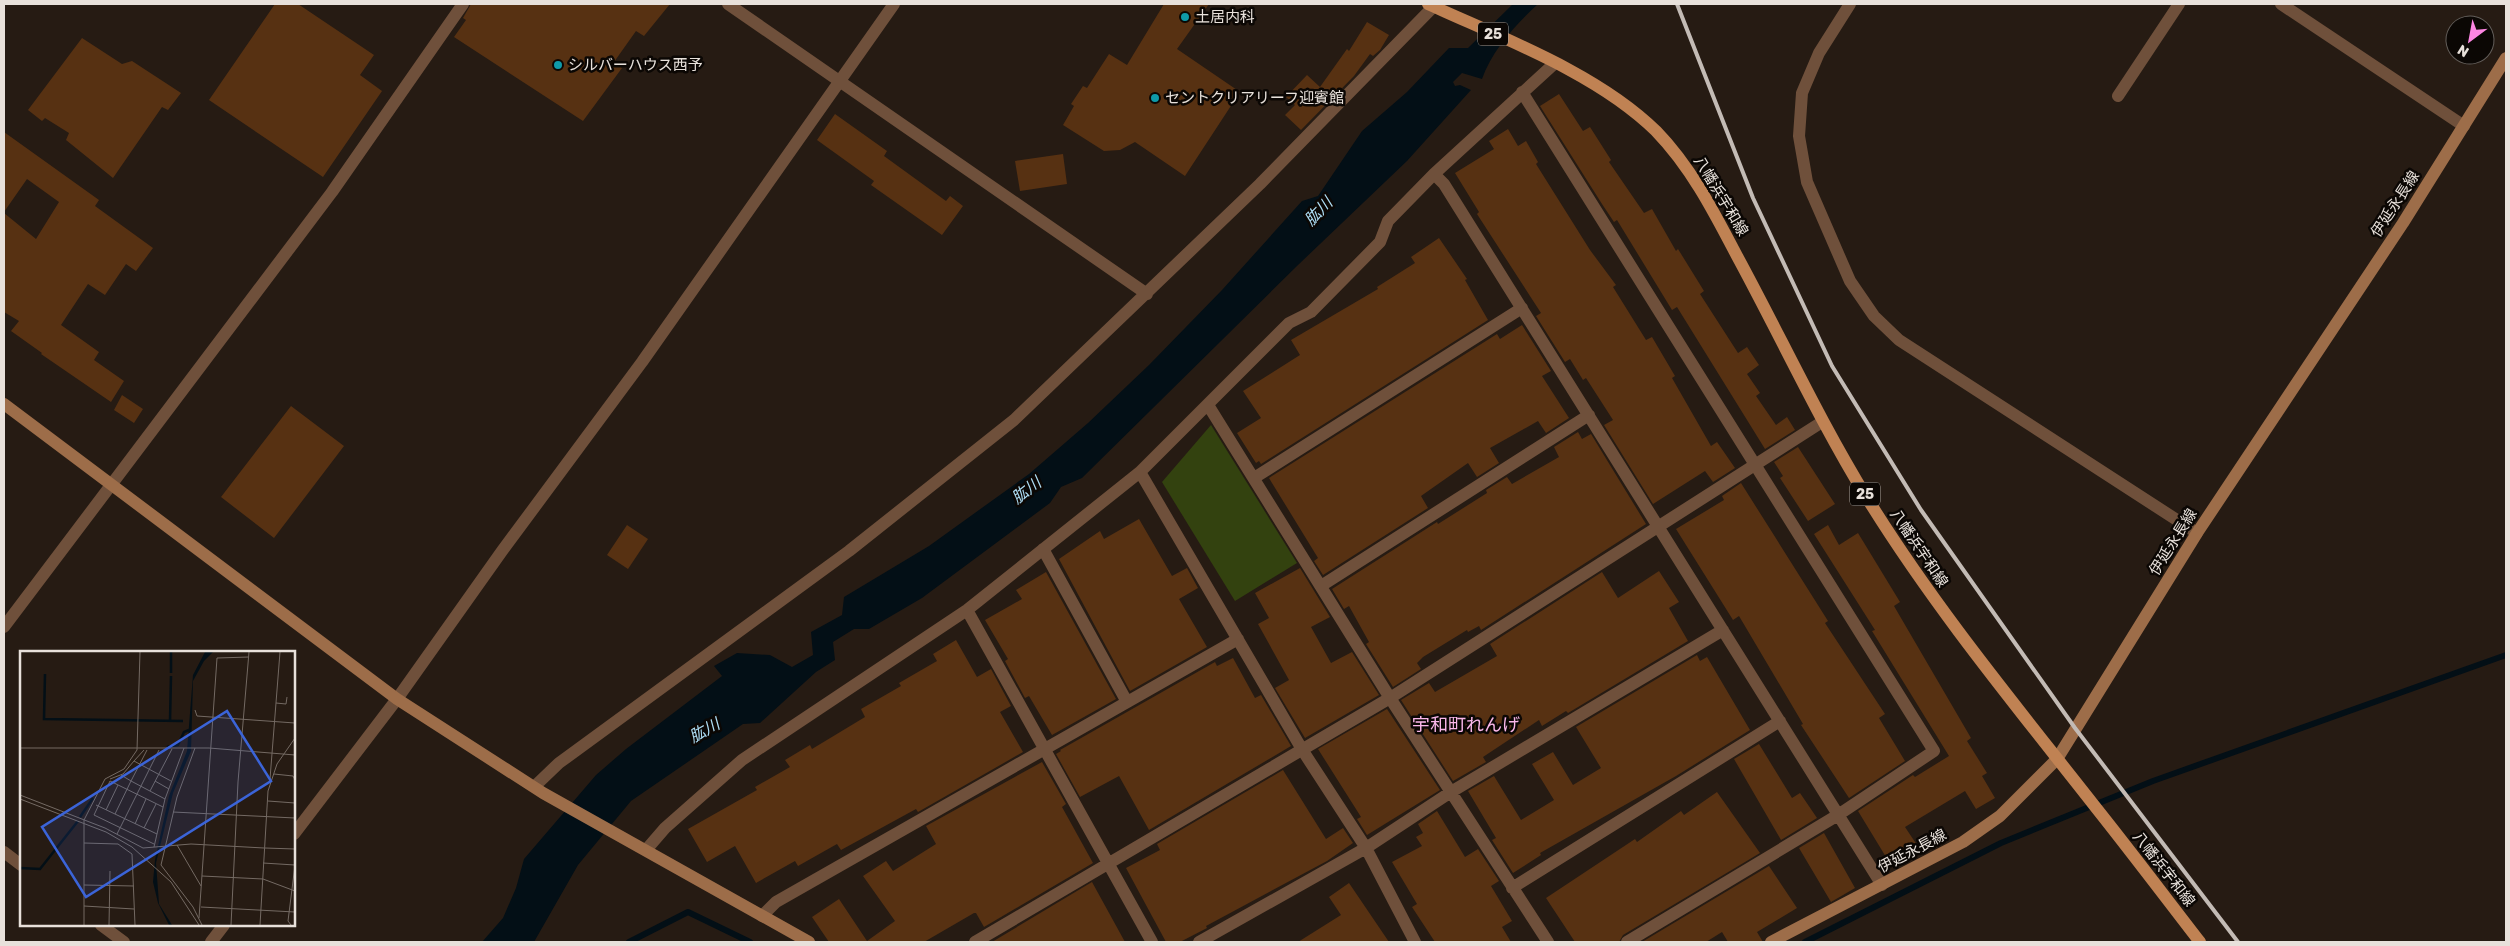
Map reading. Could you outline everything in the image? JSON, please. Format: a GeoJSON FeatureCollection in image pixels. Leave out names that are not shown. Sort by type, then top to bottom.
{"type":"FeatureCollection","features":[{"type":"Feature","properties":{"kind":"main road","name":"八幡浜宇和線"},"geometry":{"type":"LineString","coordinates":[[1433,5],[1555,63],[1624,104],[1654,130],[1672,149],[1705,197],[1758,295],[1822,422],[1905,560],[2200,942]]}},
{"type":"Feature","properties":{"kind":"main road","name":"伊延永長線"},"geometry":{"type":"LineString","coordinates":[[1771,942],[1963,842],[2015,802],[2057,759],[2197,533],[2403,223],[2506,58]]}},
{"type":"Feature","properties":{"kind":"main road"},"geometry":{"type":"LineString","coordinates":[[4,404],[397,699],[539,790],[622,839],[646,850],[809,942]]}},
{"type":"Feature","properties":{"kind":"street"},"geometry":{"type":"LineString","coordinates":[[4,627],[332,192],[463,4]]}},
{"type":"Feature","properties":{"kind":"street"},"geometry":{"type":"LineString","coordinates":[[728,4],[1147,294]]}},
{"type":"Feature","properties":{"kind":"street"},"geometry":{"type":"LineString","coordinates":[[295,833],[397,699],[502,551],[733,235],[894,4]]}},
{"type":"Feature","properties":{"kind":"street"},"geometry":{"type":"LineString","coordinates":[[1850,4],[1819,52],[1802,93],[1799,136],[1807,182],[1850,281],[1874,316],[1899,340],[2197,533]]}},
{"type":"Feature","properties":{"kind":"street"},"geometry":{"type":"LineString","coordinates":[[2118,96],[2179,4]]}},
{"type":"Feature","properties":{"kind":"street"},"geometry":{"type":"LineString","coordinates":[[2280,4],[2464,126]]}},
{"type":"Feature","properties":{"kind":"street"},"geometry":{"type":"LineString","coordinates":[[539,790],[559,763],[849,551],[1014,420],[1260,184],[1433,5]]}},
{"type":"Feature","properties":{"kind":"street"},"geometry":{"type":"LineString","coordinates":[[646,850],[665,828],[742,760],[967,610],[1140,472],[1288,323],[1311,312],[1380,242],[1388,221],[1434,174],[1555,63]]}},
{"type":"Feature","properties":{"kind":"street"},"geometry":{"type":"LineString","coordinates":[[1522,92],[1934,751],[1838,815],[1627,942]]}},
{"type":"Feature","properties":{"kind":"street"},"geometry":{"type":"LineString","coordinates":[[1434,174],[1444,184],[1882,884]]}},
{"type":"Feature","properties":{"kind":"street"},"geometry":{"type":"LineString","coordinates":[[1254,478],[1522,308]]}},
{"type":"Feature","properties":{"kind":"street"},"geometry":{"type":"LineString","coordinates":[[1208,405],[1390,698],[1548,942]]}},
{"type":"Feature","properties":{"kind":"street"},"geometry":{"type":"LineString","coordinates":[[1321,586],[1589,415]]}},
{"type":"Feature","properties":{"kind":"street"},"geometry":{"type":"LineString","coordinates":[[975,942],[1303,751],[1390,698],[1822,422]]}},
{"type":"Feature","properties":{"kind":"street"},"geometry":{"type":"LineString","coordinates":[[1140,472],[1303,751],[1366,848],[1415,942]]}},
{"type":"Feature","properties":{"kind":"street"},"geometry":{"type":"LineString","coordinates":[[1043,549],[1127,702]]}},
{"type":"Feature","properties":{"kind":"street"},"geometry":{"type":"LineString","coordinates":[[967,610],[1152,942]]}},
{"type":"Feature","properties":{"kind":"street"},"geometry":{"type":"LineString","coordinates":[[1199,942],[1366,848],[1451,792],[1723,630]]}},
{"type":"Feature","properties":{"kind":"street"},"geometry":{"type":"LineString","coordinates":[[762,916],[776,902],[1238,638]]}},
{"type":"Feature","properties":{"kind":"street"},"geometry":{"type":"LineString","coordinates":[[1512,888],[1780,721]]}},
{"type":"Feature","properties":{"kind":"street"},"geometry":{"type":"LineString","coordinates":[[4,852],[20,864]]}},
{"type":"Feature","properties":{"kind":"street"},"geometry":{"type":"LineString","coordinates":[[102,926],[124,942]]}},
{"type":"Feature","properties":{"kind":"street"},"geometry":{"type":"LineString","coordinates":[[211,942],[223,926]]}},
{"type":"Feature","properties":{"kind":"green space"},"geometry":{"type":"Polygon","coordinates":[[[1211,425],[1297,563],[1235,601],[1162,482],[1211,425]]]}},
{"type":"Feature","properties":{"kind":"water","name":"肱川"},"geometry":{"type":"Polygon","coordinates":[[[1513,4],[1538,4],[1505,38],[1486,68],[1482,79],[1462,73],[1453,82],[1455,86],[1460,85],[1471,90],[1407,161],[1298,265],[1082,478],[1061,487],[1050,503],[922,598],[869,629],[854,629],[833,642],[835,660],[816,672],[760,723],[743,724],[631,801],[578,865],[534,942],[482,942],[503,918],[516,888],[524,859],[596,775],[626,749],[722,676],[714,666],[737,653],[770,655],[792,667],[813,655],[811,632],[842,615],[844,597],[929,546],[1029,474],[1088,423],[1149,365],[1222,290],[1302,201],[1318,196],[1362,131],[1407,92],[1449,48],[1468,48],[1513,4]]]}},
{"type":"Feature","properties":{"kind":"building"},"geometry":{"type":"Polygon","coordinates":[[[275,4],[298,4],[374,55],[360,75],[382,91],[323,177],[209,100],[275,4]]]}},
{"type":"Feature","properties":{"kind":"building","name":"シルバーハウス西予"},"geometry":{"type":"Polygon","coordinates":[[[471,4],[670,4],[644,36],[636,31],[614,62],[622,68],[583,121],[454,37],[466,20],[463,18],[471,4]]]}},
{"type":"Feature","properties":{"kind":"building","name":"セントクリアリーフ迎賓館"},"geometry":{"type":"Polygon","coordinates":[[[1164,4],[1209,4],[1177,49],[1240,92],[1185,176],[1135,142],[1120,150],[1104,151],[1063,125],[1074,106],[1071,104],[1083,86],[1087,88],[1109,54],[1127,65],[1164,4]]]}},
{"type":"Feature","properties":{"kind":"building"},"geometry":{"type":"Polygon","coordinates":[[[1367,22],[1389,35],[1380,50],[1373,56],[1370,54],[1354,76],[1301,130],[1285,115],[1295,105],[1286,97],[1307,75],[1320,87],[1347,49],[1349,51],[1367,22]]]}},
{"type":"Feature","properties":{"kind":"building"},"geometry":{"type":"Polygon","coordinates":[[[82,38],[122,64],[132,61],[181,93],[168,110],[162,107],[113,178],[66,140],[69,133],[45,118],[42,121],[28,110],[82,38]]]}},
{"type":"Feature","properties":{"kind":"building"},"geometry":{"type":"Polygon","coordinates":[[[1559,94],[1583,131],[1590,127],[1611,160],[1609,162],[1644,213],[1652,209],[1676,251],[1678,249],[1704,291],[1700,294],[1738,353],[1747,347],[1759,365],[1747,374],[1760,393],[1756,396],[1776,425],[1787,417],[1795,430],[1765,449],[1677,307],[1672,310],[1617,220],[1614,222],[1540,106],[1559,94]]]}},
{"type":"Feature","properties":{"kind":"building"},"geometry":{"type":"Polygon","coordinates":[[[835,114],[887,151],[884,156],[946,201],[950,196],[963,206],[942,235],[871,185],[874,181],[817,140],[835,114]]]}},
{"type":"Feature","properties":{"kind":"building"},"geometry":{"type":"Polygon","coordinates":[[[1508,129],[1518,146],[1526,141],[1538,162],[1536,164],[1590,250],[1616,285],[1613,287],[1646,340],[1652,337],[1675,376],[1672,378],[1711,446],[1717,442],[1735,468],[1713,482],[1705,471],[1653,504],[1604,425],[1613,420],[1586,378],[1583,380],[1570,359],[1565,362],[1536,316],[1541,313],[1477,214],[1479,212],[1455,173],[1494,149],[1489,141],[1508,129]]]}},
{"type":"Feature","properties":{"kind":"building"},"geometry":{"type":"Polygon","coordinates":[[[4,132],[99,200],[95,206],[153,248],[136,271],[126,264],[105,295],[88,284],[61,325],[99,352],[94,360],[124,381],[111,402],[11,331],[19,321],[4,312],[4,213],[36,239],[59,202],[27,179],[4,212],[4,132]]]}},
{"type":"Feature","properties":{"kind":"building"},"geometry":{"type":"Polygon","coordinates":[[[1063,154],[1067,184],[1020,191],[1015,161],[1063,154]]]}},
{"type":"Feature","properties":{"kind":"building"},"geometry":{"type":"Polygon","coordinates":[[[1439,238],[1467,279],[1465,280],[1488,320],[1261,464],[1259,461],[1256,463],[1237,433],[1261,418],[1243,391],[1300,355],[1291,340],[1378,289],[1377,287],[1415,263],[1411,257],[1439,238]]]}},
{"type":"Feature","properties":{"kind":"building"},"geometry":{"type":"Polygon","coordinates":[[[1522,325],[1551,371],[1542,376],[1569,418],[1546,433],[1538,421],[1490,448],[1499,463],[1477,477],[1468,463],[1421,496],[1428,508],[1323,575],[1314,561],[1318,558],[1269,478],[1497,334],[1500,339],[1522,325]]]}},
{"type":"Feature","properties":{"kind":"building"},"geometry":{"type":"Polygon","coordinates":[[[122,395],[143,409],[134,423],[114,410],[122,395]]]}},
{"type":"Feature","properties":{"kind":"building"},"geometry":{"type":"Polygon","coordinates":[[[291,406],[344,446],[274,538],[221,497],[291,406]]]}},
{"type":"Feature","properties":{"kind":"building"},"geometry":{"type":"Polygon","coordinates":[[[1578,432],[1582,439],[1591,434],[1646,524],[1481,630],[1479,626],[1468,632],[1467,630],[1423,657],[1417,663],[1421,669],[1393,687],[1366,644],[1369,642],[1349,606],[1344,609],[1332,589],[1437,522],[1438,524],[1487,493],[1486,490],[1507,477],[1512,484],[1559,457],[1554,447],[1578,432]]]}},
{"type":"Feature","properties":{"kind":"building"},"geometry":{"type":"Polygon","coordinates":[[[1798,447],[1835,504],[1808,521],[1780,478],[1783,476],[1774,462],[1798,447]]]}},
{"type":"Feature","properties":{"kind":"building"},"geometry":{"type":"Polygon","coordinates":[[[1741,483],[1828,621],[1825,623],[1885,714],[1879,718],[1905,761],[1849,798],[1801,725],[1803,724],[1739,616],[1733,620],[1676,529],[1724,500],[1722,496],[1741,483]]]}},
{"type":"Feature","properties":{"kind":"building"},"geometry":{"type":"Polygon","coordinates":[[[1139,519],[1172,576],[1187,568],[1198,588],[1179,599],[1207,647],[1130,691],[1059,559],[1100,531],[1104,539],[1139,519]]]}},
{"type":"Feature","properties":{"kind":"building"},"geometry":{"type":"Polygon","coordinates":[[[627,525],[648,539],[628,569],[607,555],[627,525]]]}},
{"type":"Feature","properties":{"kind":"building"},"geometry":{"type":"Polygon","coordinates":[[[1828,525],[1839,545],[1858,533],[1900,602],[1894,606],[1971,738],[1967,741],[1987,773],[1982,776],[1995,798],[1976,809],[1965,791],[1905,827],[1917,845],[1889,862],[1858,811],[1913,775],[1915,777],[1949,756],[1872,631],[1875,630],[1814,534],[1828,525]]]}},
{"type":"Feature","properties":{"kind":"building"},"geometry":{"type":"Polygon","coordinates":[[[1300,568],[1330,617],[1311,627],[1331,663],[1352,652],[1379,695],[1305,738],[1275,688],[1289,680],[1258,624],[1269,618],[1255,593],[1300,568]]]}},
{"type":"Feature","properties":{"kind":"building"},"geometry":{"type":"Polygon","coordinates":[[[1659,571],[1679,602],[1669,608],[1688,641],[1568,713],[1566,711],[1542,726],[1539,720],[1483,757],[1486,762],[1453,781],[1401,700],[1429,683],[1435,692],[1497,656],[1490,644],[1602,572],[1618,598],[1659,571]]]}},
{"type":"Feature","properties":{"kind":"building"},"geometry":{"type":"Polygon","coordinates":[[[1046,572],[1116,699],[1052,735],[1029,696],[1025,698],[1005,661],[1008,659],[985,620],[1022,599],[1016,590],[1046,572]]]}},
{"type":"Feature","properties":{"kind":"building"},"geometry":{"type":"Polygon","coordinates":[[[956,640],[977,677],[991,669],[1011,706],[1000,712],[1023,752],[918,812],[916,809],[841,850],[837,844],[798,866],[795,861],[756,883],[735,846],[707,862],[688,829],[757,790],[755,787],[790,767],[785,760],[810,745],[812,749],[865,717],[861,709],[901,686],[899,683],[937,661],[933,654],[956,640]]]}},
{"type":"Feature","properties":{"kind":"building"},"geometry":{"type":"Polygon","coordinates":[[[1697,655],[1700,661],[1707,657],[1750,730],[1676,776],[1540,853],[1541,855],[1513,873],[1492,840],[1496,838],[1468,791],[1494,776],[1521,820],[1554,800],[1532,764],[1553,752],[1573,785],[1601,768],[1576,727],[1697,655]]]}},
{"type":"Feature","properties":{"kind":"building"},"geometry":{"type":"Polygon","coordinates":[[[1233,658],[1255,698],[1261,695],[1291,746],[1149,830],[1119,776],[1080,797],[1056,754],[1060,750],[1215,662],[1217,666],[1233,658]]]}},
{"type":"Feature","properties":{"kind":"building"},"geometry":{"type":"Polygon","coordinates":[[[1387,709],[1440,790],[1367,835],[1357,819],[1361,817],[1318,749],[1387,709]]]}},
{"type":"Feature","properties":{"kind":"building"},"geometry":{"type":"Polygon","coordinates":[[[1759,744],[1792,798],[1800,793],[1817,818],[1781,840],[1734,759],[1759,744]]]}},
{"type":"Feature","properties":{"kind":"building"},"geometry":{"type":"Polygon","coordinates":[[[1042,762],[1066,804],[1062,807],[1093,863],[984,927],[976,913],[974,913],[924,942],[829,942],[812,917],[839,899],[867,941],[895,921],[863,876],[886,861],[893,871],[936,844],[926,826],[1042,762]]]}},
{"type":"Feature","properties":{"kind":"building"},"geometry":{"type":"Polygon","coordinates":[[[1283,770],[1326,839],[1343,828],[1353,843],[1327,861],[1206,926],[1207,928],[1180,942],[1166,942],[1126,868],[1160,850],[1157,844],[1283,770]]]}},
{"type":"Feature","properties":{"kind":"building"},"geometry":{"type":"Polygon","coordinates":[[[1717,792],[1760,853],[1623,935],[1619,942],[1575,942],[1546,898],[1635,839],[1637,842],[1681,811],[1684,815],[1717,792]]]}},
{"type":"Feature","properties":{"kind":"building"},"geometry":{"type":"Polygon","coordinates":[[[1437,811],[1465,857],[1478,849],[1499,881],[1491,886],[1512,921],[1502,927],[1511,942],[1435,942],[1412,907],[1417,904],[1392,862],[1422,846],[1416,837],[1423,833],[1418,824],[1437,811]]]}},
{"type":"Feature","properties":{"kind":"building"},"geometry":{"type":"Polygon","coordinates":[[[1824,833],[1855,888],[1831,902],[1799,848],[1824,833]]]}},
{"type":"Feature","properties":{"kind":"building"},"geometry":{"type":"Polygon","coordinates":[[[1769,866],[1797,908],[1757,932],[1763,942],[1728,942],[1722,932],[1706,942],[1642,942],[1769,866]]]}},
{"type":"Feature","properties":{"kind":"building"},"geometry":{"type":"Polygon","coordinates":[[[1092,882],[1125,942],[992,942],[1092,882]]]}},
{"type":"Feature","properties":{"kind":"building"},"geometry":{"type":"Polygon","coordinates":[[[1349,883],[1389,942],[1298,942],[1341,915],[1329,897],[1349,883]]]}},
{"type":"Feature","properties":{"kind":"waterway"},"geometry":{"type":"LineString","coordinates":[[1805,942],[2001,843],[2153,781],[2506,655]]}},
{"type":"Feature","properties":{"kind":"waterway"},"geometry":{"type":"LineString","coordinates":[[629,942],[688,912],[750,942]]}},
{"type":"Feature","properties":{"kind":"railway"},"geometry":{"type":"LineString","coordinates":[[1677,4],[1753,198],[1832,366],[1921,510],[2075,728],[2238,942]]}},
{"type":"Feature","properties":{"kind":"place","name":"土居内科"},"geometry":{"type":"Point","coordinates":[1185,17]}},
{"type":"Feature","properties":{"kind":"place","name":"シルバーハウス西予"},"geometry":{"type":"Point","coordinates":[558,65]}},
{"type":"Feature","properties":{"kind":"place","name":"セントクリアリーフ迎賓館"},"geometry":{"type":"Point","coordinates":[1155,98]}},
{"type":"Feature","properties":{"kind":"district","name":"宇和町れんげ"},"geometry":{"type":"Point","coordinates":[1466,725]}}]}
